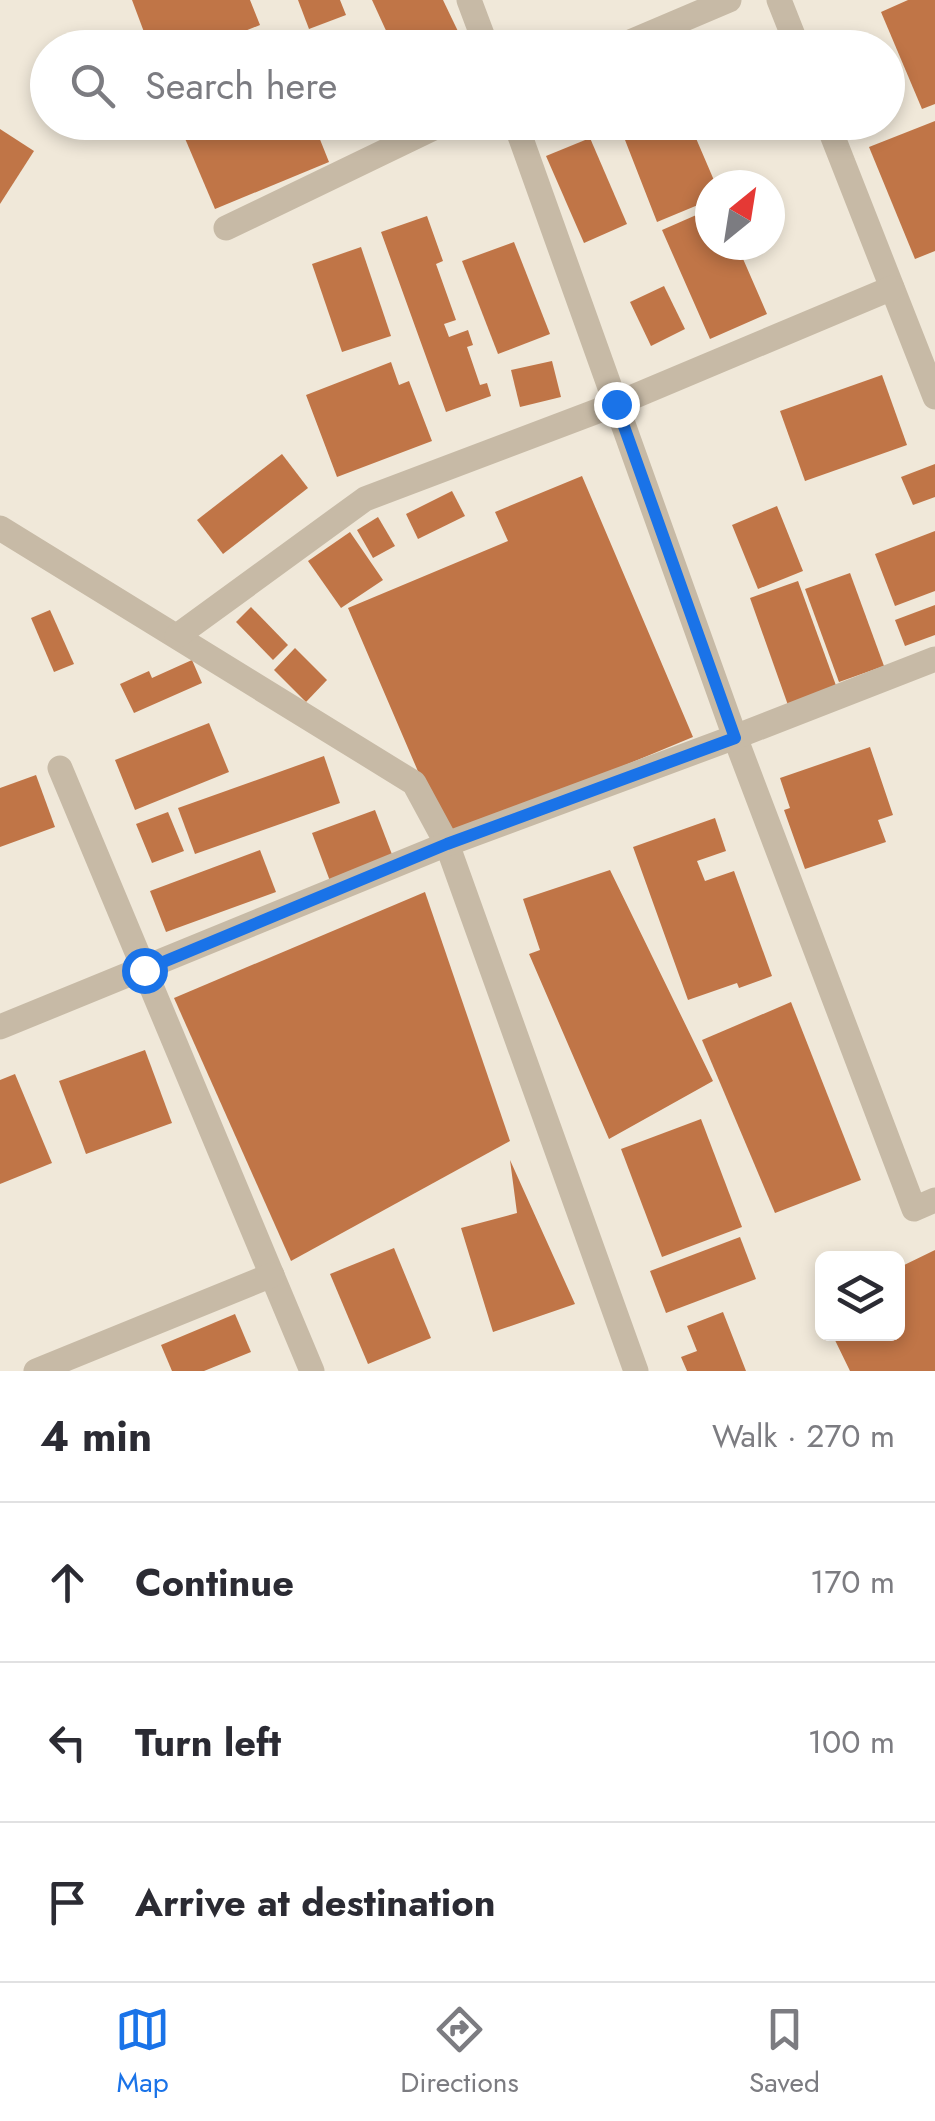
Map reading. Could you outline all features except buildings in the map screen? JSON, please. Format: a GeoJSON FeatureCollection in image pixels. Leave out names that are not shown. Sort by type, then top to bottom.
{"type":"FeatureCollection","features":[{"type":"Feature","properties":{"kind":"street"},"geometry":{"type":"LineString","coordinates":[[469,0],[480,30]]}},
{"type":"Feature","properties":{"kind":"street"},"geometry":{"type":"LineString","coordinates":[[658,30],[729,0]]}},
{"type":"Feature","properties":{"kind":"street"},"geometry":{"type":"LineString","coordinates":[[779,0],[791,30]]}},
{"type":"Feature","properties":{"kind":"street"},"geometry":{"type":"LineString","coordinates":[[226,228],[409,140]]}},
{"type":"Feature","properties":{"kind":"street"},"geometry":{"type":"LineString","coordinates":[[521,140],[735,738],[914,1209],[935,1200]]}},
{"type":"Feature","properties":{"kind":"street"},"geometry":{"type":"LineString","coordinates":[[834,140],[935,397]]}},
{"type":"Feature","properties":{"kind":"street"},"geometry":{"type":"LineString","coordinates":[[177,636],[365,498],[616,404],[892,288]]}},
{"type":"Feature","properties":{"kind":"street"},"geometry":{"type":"LineString","coordinates":[[0,528],[414,783],[447,844],[636,1371]]}},
{"type":"Feature","properties":{"kind":"street"},"geometry":{"type":"LineString","coordinates":[[0,1026],[447,844],[935,659]]}},
{"type":"Feature","properties":{"kind":"street"},"geometry":{"type":"LineString","coordinates":[[60,768],[312,1371]]}},
{"type":"Feature","properties":{"kind":"street"},"geometry":{"type":"LineString","coordinates":[[36,1371],[272,1275]]}},
{"type":"Feature","properties":{"kind":"route"},"geometry":{"type":"LineString","coordinates":[[144,970],[447,844],[735,738],[616,404]]}}]}
